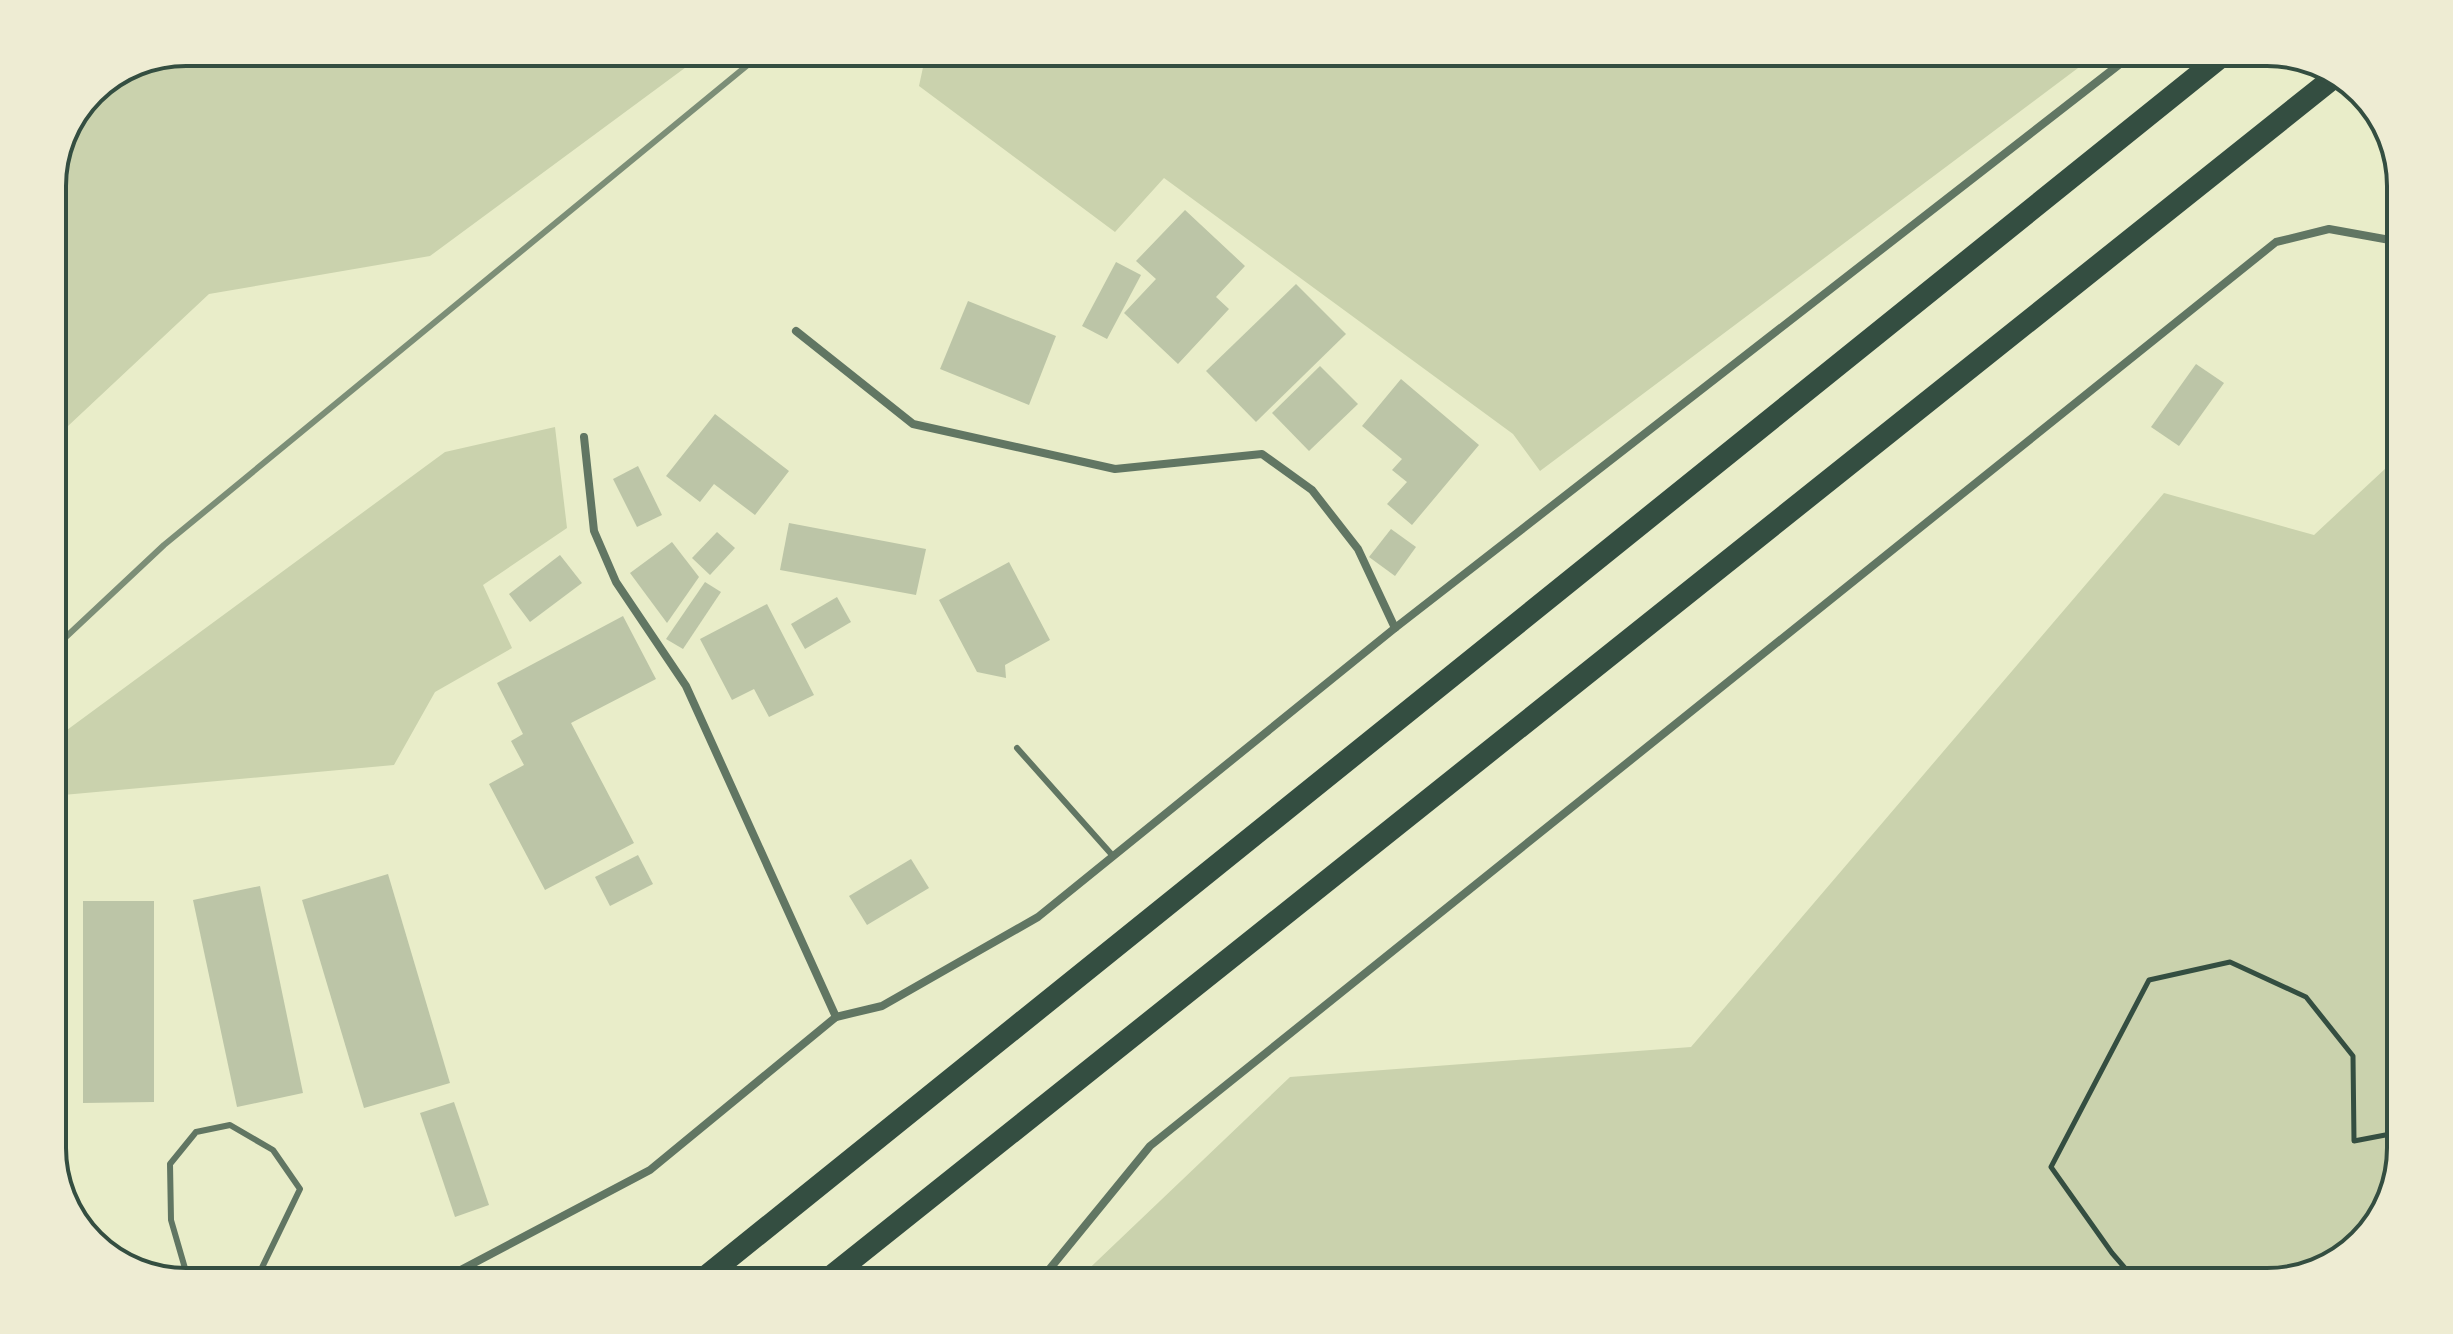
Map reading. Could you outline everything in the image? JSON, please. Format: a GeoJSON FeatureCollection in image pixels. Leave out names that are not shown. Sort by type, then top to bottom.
{"type":"FeatureCollection","features":[{"type":"Feature","properties":{"kind":"highway"},"geometry":{"type":"LineString","coordinates":[[716,1268],[2210,66]]}},
{"type":"Feature","properties":{"kind":"highway"},"geometry":{"type":"LineString","coordinates":[[842,1268],[2328,82]]}},
{"type":"Feature","properties":{"kind":"street"},"geometry":{"type":"LineString","coordinates":[[464,1268],[650,1170],[836,1017],[882,1006],[1038,917],[1395,628],[2117,66]]}},
{"type":"Feature","properties":{"kind":"street"},"geometry":{"type":"LineString","coordinates":[[1050,1268],[1150,1146],[2276,242],[2329,229],[2387,239]]}},
{"type":"Feature","properties":{"kind":"street"},"geometry":{"type":"LineString","coordinates":[[796,331],[913,424],[1115,469],[1262,454],[1312,490],[1358,549],[1395,628]]}},
{"type":"Feature","properties":{"kind":"street"},"geometry":{"type":"LineString","coordinates":[[584,437],[594,531],[616,582],[686,686],[836,1017]]}},
{"type":"Feature","properties":{"kind":"lane"},"geometry":{"type":"LineString","coordinates":[[1017,748],[1113,856]]}},
{"type":"Feature","properties":{"kind":"lane"},"geometry":{"type":"LineString","coordinates":[[185,1268],[171,1220],[170,1164],[196,1132],[230,1125],[273,1150],[300,1189],[262,1268]]}},
{"type":"Feature","properties":{"kind":"path"},"geometry":{"type":"LineString","coordinates":[[2125,1268],[2051,1167],[2149,980],[2230,962],[2306,997],[2353,1056],[2354,1141],[2387,1135]]}},
{"type":"Feature","properties":{"kind":"green space"},"geometry":{"type":"Polygon","coordinates":[[[186,66],[688,66],[430,256],[209,294],[66,428],[66,178],[70,155],[86,119],[101,101],[119,86],[140,75],[163,68],[186,66]]]}},
{"type":"Feature","properties":{"kind":"green space"},"geometry":{"type":"Polygon","coordinates":[[[923,66],[2081,66],[1540,471],[1513,434],[1164,178],[1115,232],[919,86],[923,66]]]}},
{"type":"Feature","properties":{"kind":"green space"},"geometry":{"type":"Polygon","coordinates":[[[555,427],[567,528],[483,585],[512,648],[435,692],[394,765],[66,795],[66,731],[445,452],[555,427]]]}},
{"type":"Feature","properties":{"kind":"green space"},"geometry":{"type":"Polygon","coordinates":[[[2387,467],[2386,1163],[2375,1201],[2367,1215],[2334,1248],[2305,1262],[2267,1268],[1090,1268],[1290,1077],[1691,1047],[2164,493],[2314,535],[2387,467]]]}},
{"type":"Feature","properties":{"kind":"building"},"geometry":{"type":"Polygon","coordinates":[[[1185,210],[1245,266],[1216,297],[1229,309],[1178,364],[1124,313],[1156,279],[1136,261],[1185,210]]]}},
{"type":"Feature","properties":{"kind":"building"},"geometry":{"type":"Polygon","coordinates":[[[1116,262],[1141,275],[1107,339],[1082,326],[1116,262]]]}},
{"type":"Feature","properties":{"kind":"building"},"geometry":{"type":"Polygon","coordinates":[[[1296,284],[1346,334],[1256,422],[1206,371],[1296,284]]]}},
{"type":"Feature","properties":{"kind":"building"},"geometry":{"type":"Polygon","coordinates":[[[968,301],[1056,336],[1029,405],[940,369],[968,301]]]}},
{"type":"Feature","properties":{"kind":"building"},"geometry":{"type":"Polygon","coordinates":[[[2196,364],[2224,383],[2179,446],[2151,427],[2196,364]]]}},
{"type":"Feature","properties":{"kind":"building"},"geometry":{"type":"Polygon","coordinates":[[[1320,366],[1358,404],[1309,451],[1272,413],[1320,366]]]}},
{"type":"Feature","properties":{"kind":"building"},"geometry":{"type":"Polygon","coordinates":[[[1401,379],[1479,445],[1412,525],[1387,504],[1407,482],[1392,470],[1402,459],[1362,426],[1401,379]]]}},
{"type":"Feature","properties":{"kind":"building"},"geometry":{"type":"Polygon","coordinates":[[[715,414],[789,471],[755,515],[714,484],[700,502],[666,476],[715,414]]]}},
{"type":"Feature","properties":{"kind":"building"},"geometry":{"type":"Polygon","coordinates":[[[638,466],[662,515],[637,527],[613,479],[638,466]]]}},
{"type":"Feature","properties":{"kind":"building"},"geometry":{"type":"Polygon","coordinates":[[[789,523],[926,549],[916,595],[780,570],[789,523]]]}},
{"type":"Feature","properties":{"kind":"building"},"geometry":{"type":"Polygon","coordinates":[[[1391,529],[1416,547],[1395,576],[1369,557],[1391,529]]]}},
{"type":"Feature","properties":{"kind":"building"},"geometry":{"type":"Polygon","coordinates":[[[717,532],[735,548],[710,575],[692,558],[717,532]]]}},
{"type":"Feature","properties":{"kind":"building"},"geometry":{"type":"Polygon","coordinates":[[[672,542],[699,577],[667,623],[630,573],[672,542]]]}},
{"type":"Feature","properties":{"kind":"building"},"geometry":{"type":"Polygon","coordinates":[[[560,555],[582,583],[530,622],[509,594],[560,555]]]}},
{"type":"Feature","properties":{"kind":"building"},"geometry":{"type":"Polygon","coordinates":[[[1009,562],[1050,640],[1005,665],[1006,678],[977,672],[939,600],[1009,562]]]}},
{"type":"Feature","properties":{"kind":"building"},"geometry":{"type":"Polygon","coordinates":[[[705,582],[721,592],[683,649],[666,639],[705,582]]]}},
{"type":"Feature","properties":{"kind":"building"},"geometry":{"type":"Polygon","coordinates":[[[837,597],[851,622],[805,649],[791,624],[837,597]]]}},
{"type":"Feature","properties":{"kind":"building"},"geometry":{"type":"Polygon","coordinates":[[[767,604],[814,695],[769,717],[754,689],[732,700],[700,639],[767,604]]]}},
{"type":"Feature","properties":{"kind":"building"},"geometry":{"type":"Polygon","coordinates":[[[623,616],[656,679],[571,723],[634,843],[545,890],[489,784],[524,765],[511,741],[523,734],[497,683],[623,616]]]}},
{"type":"Feature","properties":{"kind":"building"},"geometry":{"type":"Polygon","coordinates":[[[638,855],[653,884],[610,906],[595,877],[638,855]]]}},
{"type":"Feature","properties":{"kind":"building"},"geometry":{"type":"Polygon","coordinates":[[[911,859],[929,888],[867,925],[849,896],[911,859]]]}},
{"type":"Feature","properties":{"kind":"building"},"geometry":{"type":"Polygon","coordinates":[[[388,874],[450,1083],[364,1108],[302,900],[388,874]]]}},
{"type":"Feature","properties":{"kind":"building"},"geometry":{"type":"Polygon","coordinates":[[[260,886],[303,1093],[237,1107],[193,900],[260,886]]]}},
{"type":"Feature","properties":{"kind":"building"},"geometry":{"type":"Polygon","coordinates":[[[83,901],[154,901],[154,1102],[83,1103],[83,901]]]}},
{"type":"Feature","properties":{"kind":"building"},"geometry":{"type":"Polygon","coordinates":[[[454,1102],[489,1205],[455,1217],[420,1113],[454,1102]]]}},
{"type":"Feature","properties":{"kind":"railway"},"geometry":{"type":"LineString","coordinates":[[66,637],[164,545],[746,66]]}}]}
